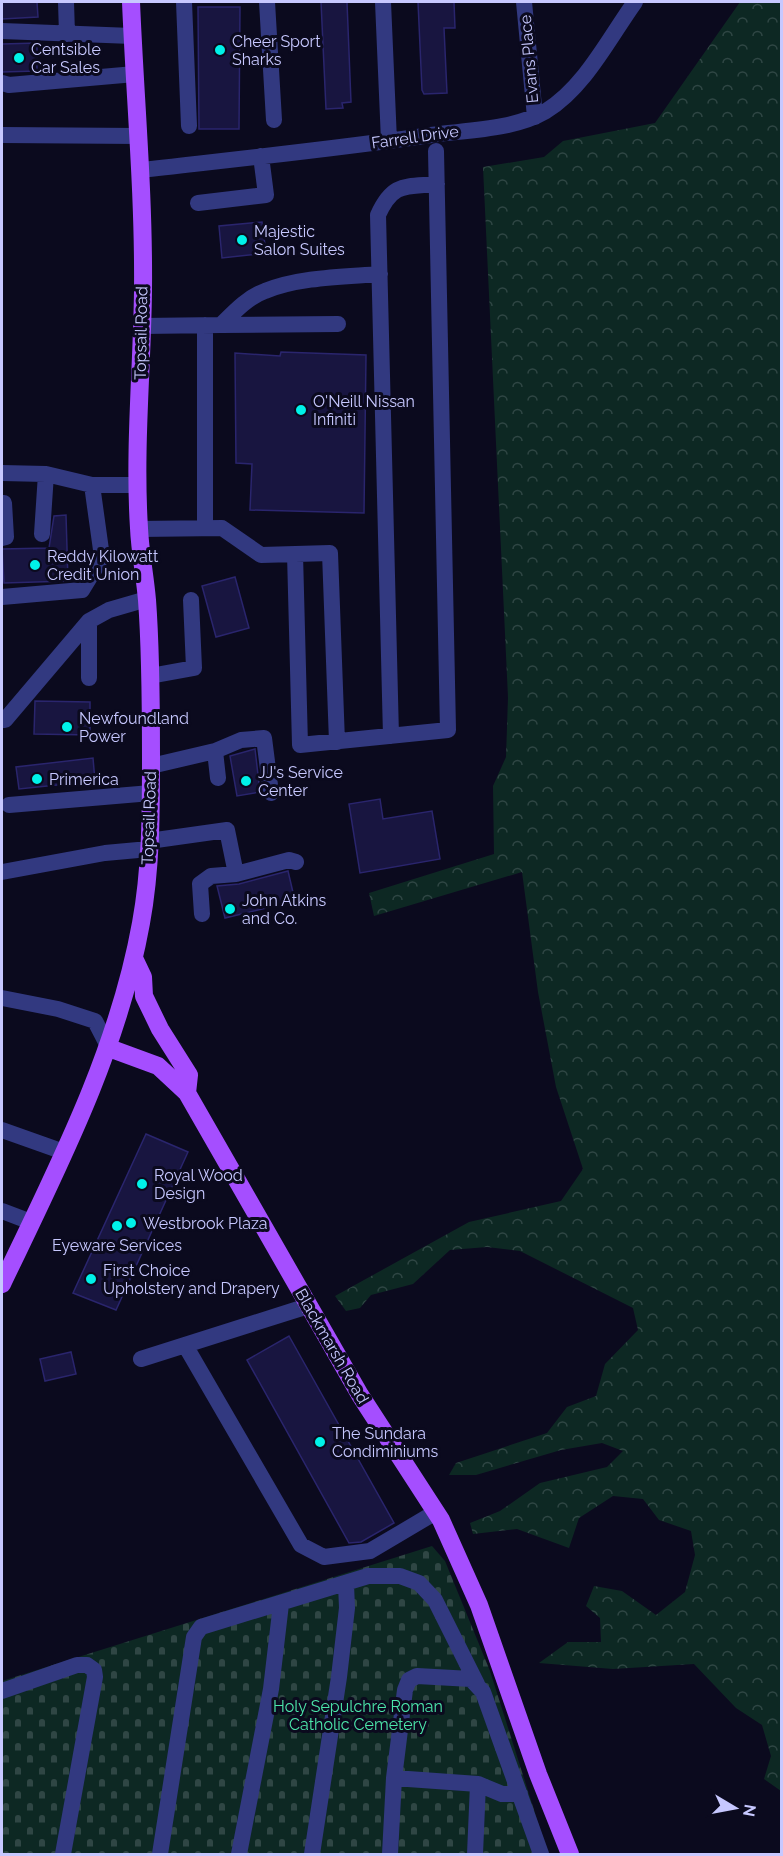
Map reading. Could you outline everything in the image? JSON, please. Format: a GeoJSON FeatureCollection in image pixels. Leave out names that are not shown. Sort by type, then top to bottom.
{"type":"FeatureCollection","features":[{"type":"Feature","properties":{"kind":"main road","name":"Topsail Road"},"geometry":{"type":"LineString","coordinates":[[2,1284],[64,1152],[109,1048],[142,921],[151,794],[150,676],[147,599],[139,529],[142,326],[141,170],[131,2]]}},
{"type":"Feature","properties":{"kind":"main road"},"geometry":{"type":"LineString","coordinates":[[134,958],[143,977],[144,996],[160,1029],[189,1075],[187,1094]]}},
{"type":"Feature","properties":{"kind":"main road","name":"Blackmarsh Road"},"geometry":{"type":"LineString","coordinates":[[109,1048],[158,1066],[187,1094],[360,1395],[436,1512],[479,1605],[538,1774],[570,1854]]}},
{"type":"Feature","properties":{"kind":"street"},"geometry":{"type":"LineString","coordinates":[[66,2],[67,34]]}},
{"type":"Feature","properties":{"kind":"street"},"geometry":{"type":"LineString","coordinates":[[184,2],[189,126]]}},
{"type":"Feature","properties":{"kind":"street"},"geometry":{"type":"LineString","coordinates":[[267,2],[274,120]]}},
{"type":"Feature","properties":{"kind":"street"},"geometry":{"type":"LineString","coordinates":[[384,2],[389,141]]}},
{"type":"Feature","properties":{"kind":"street","name":"Evans Place"},"geometry":{"type":"LineString","coordinates":[[524,2],[535,117]]}},
{"type":"Feature","properties":{"kind":"street","name":"Farrell Drive"},"geometry":{"type":"LineString","coordinates":[[141,170],[389,141],[498,126],[535,117],[556,104],[578,82],[634,2]]}},
{"type":"Feature","properties":{"kind":"street"},"geometry":{"type":"LineString","coordinates":[[2,31],[132,36]]}},
{"type":"Feature","properties":{"kind":"street"},"geometry":{"type":"LineString","coordinates":[[2,83],[9,85],[135,74]]}},
{"type":"Feature","properties":{"kind":"street"},"geometry":{"type":"LineString","coordinates":[[2,135],[139,136]]}},
{"type":"Feature","properties":{"kind":"street"},"geometry":{"type":"LineString","coordinates":[[295,554],[300,745],[448,730],[436,151]]}},
{"type":"Feature","properties":{"kind":"street"},"geometry":{"type":"LineString","coordinates":[[198,203],[266,195],[261,156]]}},
{"type":"Feature","properties":{"kind":"street"},"geometry":{"type":"LineString","coordinates":[[391,736],[378,215],[387,196],[404,187],[437,184]]}},
{"type":"Feature","properties":{"kind":"street"},"geometry":{"type":"LineString","coordinates":[[213,325],[264,291],[303,281],[380,274]]}},
{"type":"Feature","properties":{"kind":"street"},"geometry":{"type":"LineString","coordinates":[[142,326],[338,324]]}},
{"type":"Feature","properties":{"kind":"street"},"geometry":{"type":"LineString","coordinates":[[205,526],[213,325]]}},
{"type":"Feature","properties":{"kind":"street"},"geometry":{"type":"LineString","coordinates":[[2,473],[46,474],[92,485],[138,485]]}},
{"type":"Feature","properties":{"kind":"street"},"geometry":{"type":"LineString","coordinates":[[42,534],[46,474]]}},
{"type":"Feature","properties":{"kind":"street"},"geometry":{"type":"LineString","coordinates":[[2,597],[82,590],[102,557],[92,485]]}},
{"type":"Feature","properties":{"kind":"street"},"geometry":{"type":"LineString","coordinates":[[2,538],[6,537],[4,503]]}},
{"type":"Feature","properties":{"kind":"street"},"geometry":{"type":"LineString","coordinates":[[139,529],[205,526],[222,528],[261,555],[330,553],[337,742]]}},
{"type":"Feature","properties":{"kind":"street"},"geometry":{"type":"LineString","coordinates":[[2,720],[6,720],[89,621],[109,610],[147,599]]}},
{"type":"Feature","properties":{"kind":"street"},"geometry":{"type":"LineString","coordinates":[[150,676],[194,668],[191,600]]}},
{"type":"Feature","properties":{"kind":"street"},"geometry":{"type":"LineString","coordinates":[[89,621],[89,678]]}},
{"type":"Feature","properties":{"kind":"street"},"geometry":{"type":"LineString","coordinates":[[151,766],[215,751],[241,740],[264,738],[270,793]]}},
{"type":"Feature","properties":{"kind":"street"},"geometry":{"type":"LineString","coordinates":[[215,751],[218,778]]}},
{"type":"Feature","properties":{"kind":"street"},"geometry":{"type":"LineString","coordinates":[[9,805],[151,794]]}},
{"type":"Feature","properties":{"kind":"street"},"geometry":{"type":"LineString","coordinates":[[2,872],[227,830],[236,874]]}},
{"type":"Feature","properties":{"kind":"street"},"geometry":{"type":"LineString","coordinates":[[202,914],[200,885],[211,876],[236,874],[289,860],[296,862]]}},
{"type":"Feature","properties":{"kind":"street"},"geometry":{"type":"LineString","coordinates":[[2,998],[58,1009],[95,1021],[109,1048]]}},
{"type":"Feature","properties":{"kind":"street"},"geometry":{"type":"LineString","coordinates":[[2,1130],[64,1152]]}},
{"type":"Feature","properties":{"kind":"street"},"geometry":{"type":"LineString","coordinates":[[2,1211],[31,1222]]}},
{"type":"Feature","properties":{"kind":"street"},"geometry":{"type":"LineString","coordinates":[[141,1359],[308,1306]]}},
{"type":"Feature","properties":{"kind":"street"},"geometry":{"type":"LineString","coordinates":[[185,1345],[301,1545],[324,1557],[370,1551],[436,1512]]}},
{"type":"Feature","properties":{"kind":"street"},"geometry":{"type":"LineString","coordinates":[[160,1854],[195,1632],[201,1627],[378,1575],[400,1576],[419,1583],[435,1600],[490,1710],[541,1854]]}},
{"type":"Feature","properties":{"kind":"street"},"geometry":{"type":"LineString","coordinates":[[312,1854],[340,1668],[347,1608],[346,1584]]}},
{"type":"Feature","properties":{"kind":"street"},"geometry":{"type":"LineString","coordinates":[[239,1854],[271,1689],[280,1604]]}},
{"type":"Feature","properties":{"kind":"street"},"geometry":{"type":"LineString","coordinates":[[2,1691],[77,1665],[87,1665],[94,1670],[95,1677],[63,1854]]}},
{"type":"Feature","properties":{"kind":"street"},"geometry":{"type":"LineString","coordinates":[[390,1854],[394,1778],[405,1690],[409,1680],[417,1676],[463,1678],[477,1684]]}},
{"type":"Feature","properties":{"kind":"street"},"geometry":{"type":"LineString","coordinates":[[394,1778],[478,1784],[502,1794],[520,1794]]}},
{"type":"Feature","properties":{"kind":"street"},"geometry":{"type":"LineString","coordinates":[[475,1854],[478,1784]]}},
{"type":"Feature","properties":{"kind":"green space"},"geometry":{"type":"Polygon","coordinates":[[[740,2],[782,2],[781,1791],[764,1779],[771,1756],[762,1725],[736,1708],[694,1664],[613,1669],[539,1663],[568,1642],[601,1642],[600,1618],[586,1606],[594,1586],[622,1591],[656,1615],[685,1592],[695,1555],[691,1531],[659,1520],[643,1499],[613,1496],[579,1518],[569,1548],[517,1529],[473,1534],[470,1523],[500,1511],[540,1483],[607,1467],[623,1451],[602,1443],[561,1450],[476,1475],[449,1475],[456,1463],[547,1433],[567,1407],[596,1396],[605,1364],[638,1330],[633,1308],[520,1251],[487,1247],[450,1250],[413,1284],[371,1295],[360,1308],[346,1311],[335,1296],[469,1222],[561,1201],[583,1169],[556,1087],[538,992],[522,872],[374,916],[369,893],[494,854],[493,786],[506,757],[508,697],[483,167],[544,157],[563,141],[655,123],[740,2]]]}},
{"type":"Feature","properties":{"kind":"green space","name":"Holy Sepulchre Roman Catholic Cemetery"},"geometry":{"type":"Polygon","coordinates":[[[432,1546],[445,1561],[490,1671],[548,1854],[2,1854],[2,1681],[432,1546]]]}},
{"type":"Feature","properties":{"kind":"building"},"geometry":{"type":"Polygon","coordinates":[[[2,2],[37,2],[38,17],[2,19],[2,2]]]}},
{"type":"Feature","properties":{"kind":"building"},"geometry":{"type":"Polygon","coordinates":[[[321,2],[347,2],[351,102],[342,103],[343,108],[326,109],[321,2]]]}},
{"type":"Feature","properties":{"kind":"building"},"geometry":{"type":"Polygon","coordinates":[[[418,2],[454,2],[455,28],[444,28],[447,93],[424,94],[422,90],[418,2]]]}},
{"type":"Feature","properties":{"kind":"building","name":"Cheer Sport Sharks"},"geometry":{"type":"Polygon","coordinates":[[[198,7],[240,7],[239,129],[199,129],[198,7]]]}},
{"type":"Feature","properties":{"kind":"building","name":"Centsible Car Sales"},"geometry":{"type":"Polygon","coordinates":[[[37,43],[37,71],[2,72],[2,44],[37,43]]]}},
{"type":"Feature","properties":{"kind":"building","name":"Majestic Salon Suites"},"geometry":{"type":"Polygon","coordinates":[[[262,222],[266,253],[222,258],[219,226],[262,222]]]}},
{"type":"Feature","properties":{"kind":"building","name":"O'Neill Nissan Infiniti"},"geometry":{"type":"Polygon","coordinates":[[[281,352],[366,355],[364,513],[250,510],[252,464],[236,463],[235,353],[280,356],[281,352]]]}},
{"type":"Feature","properties":{"kind":"building","name":"Reddy Kilowatt Credit Union"},"geometry":{"type":"Polygon","coordinates":[[[66,515],[68,581],[4,583],[2,549],[49,548],[54,516],[66,515]]]}},
{"type":"Feature","properties":{"kind":"building"},"geometry":{"type":"Polygon","coordinates":[[[235,577],[249,628],[216,637],[202,586],[235,577]]]}},
{"type":"Feature","properties":{"kind":"building","name":"Newfoundland Power"},"geometry":{"type":"Polygon","coordinates":[[[35,701],[90,702],[90,735],[34,734],[35,701]]]}},
{"type":"Feature","properties":{"kind":"building"},"geometry":{"type":"Polygon","coordinates":[[[255,749],[260,792],[237,796],[230,756],[255,749]]]}},
{"type":"Feature","properties":{"kind":"building"},"geometry":{"type":"Polygon","coordinates":[[[93,758],[95,781],[19,789],[16,767],[93,758]]]}},
{"type":"Feature","properties":{"kind":"building"},"geometry":{"type":"Polygon","coordinates":[[[380,799],[383,819],[432,811],[440,859],[360,873],[349,804],[380,799]]]}},
{"type":"Feature","properties":{"kind":"building"},"geometry":{"type":"Polygon","coordinates":[[[288,871],[295,901],[225,918],[217,886],[239,884],[288,871]]]}},
{"type":"Feature","properties":{"kind":"building","name":"Westbrook Plaza"},"geometry":{"type":"Polygon","coordinates":[[[146,1134],[188,1152],[116,1310],[73,1293],[146,1134]]]}},
{"type":"Feature","properties":{"kind":"building","name":"The Sundara Condiminiums"},"geometry":{"type":"Polygon","coordinates":[[[289,1336],[394,1523],[361,1542],[349,1543],[247,1360],[289,1336]]]}},
{"type":"Feature","properties":{"kind":"building"},"geometry":{"type":"Polygon","coordinates":[[[71,1352],[76,1374],[45,1381],[40,1359],[71,1352]]]}},
{"type":"Feature","properties":{"kind":"place","name":"Cheer Sport Sharks"},"geometry":{"type":"Point","coordinates":[220,50]}},
{"type":"Feature","properties":{"kind":"place","name":"Centsible Car Sales"},"geometry":{"type":"Point","coordinates":[19,58]}},
{"type":"Feature","properties":{"kind":"place","name":"Majestic Salon Suites"},"geometry":{"type":"Point","coordinates":[242,240]}},
{"type":"Feature","properties":{"kind":"place","name":"O'Neill Nissan Infiniti"},"geometry":{"type":"Point","coordinates":[301,410]}},
{"type":"Feature","properties":{"kind":"place","name":"Reddy Kilowatt Credit Union"},"geometry":{"type":"Point","coordinates":[35,565]}},
{"type":"Feature","properties":{"kind":"place","name":"Newfoundland Power"},"geometry":{"type":"Point","coordinates":[67,727]}},
{"type":"Feature","properties":{"kind":"place","name":"Primerica"},"geometry":{"type":"Point","coordinates":[37,779]}},
{"type":"Feature","properties":{"kind":"place","name":"JJ's Service Center"},"geometry":{"type":"Point","coordinates":[246,781]}},
{"type":"Feature","properties":{"kind":"place","name":"John Atkins and Co."},"geometry":{"type":"Point","coordinates":[230,909]}},
{"type":"Feature","properties":{"kind":"place","name":"Royal Wood Design"},"geometry":{"type":"Point","coordinates":[142,1184]}},
{"type":"Feature","properties":{"kind":"place","name":"Westbrook Plaza"},"geometry":{"type":"Point","coordinates":[131,1223]}},
{"type":"Feature","properties":{"kind":"place","name":"Eyeware Services"},"geometry":{"type":"Point","coordinates":[117,1226]}},
{"type":"Feature","properties":{"kind":"place","name":"First Choice Upholstery and Drapery"},"geometry":{"type":"Point","coordinates":[91,1279]}},
{"type":"Feature","properties":{"kind":"place","name":"The Sundara Condiminiums"},"geometry":{"type":"Point","coordinates":[320,1442]}}]}
